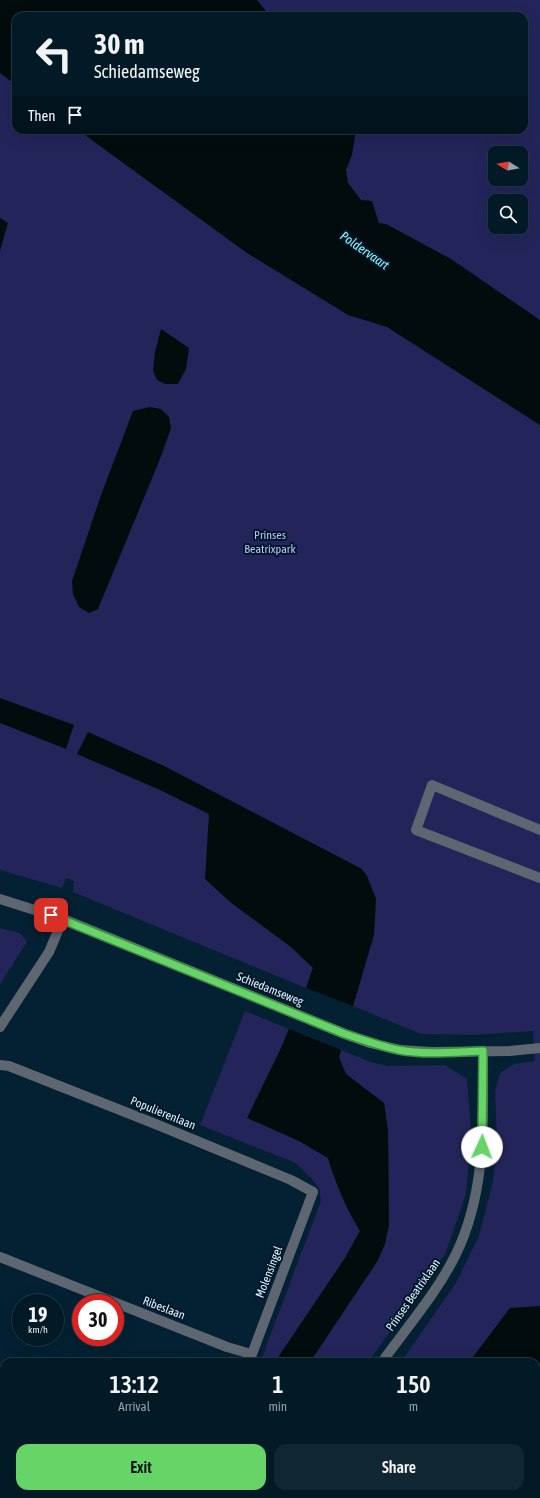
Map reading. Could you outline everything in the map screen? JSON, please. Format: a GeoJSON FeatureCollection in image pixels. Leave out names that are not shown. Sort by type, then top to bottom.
{"type":"FeatureCollection","features":[{"type":"Feature","properties":{"kind":"street"},"geometry":{"type":"LineString","coordinates":[[540,830],[432,786],[416,830],[540,878]]}},
{"type":"Feature","properties":{"kind":"street","name":"Schiedamseweg"},"geometry":{"type":"LineString","coordinates":[[0,899],[63,919],[370,1043],[400,1050],[432,1052],[510,1051],[540,1048]]}},
{"type":"Feature","properties":{"kind":"street"},"geometry":{"type":"LineString","coordinates":[[0,1027],[49,952],[63,919]]}},
{"type":"Feature","properties":{"kind":"street","name":"Prinses Beatrixlaan"},"geometry":{"type":"LineString","coordinates":[[385,1358],[440,1283],[456,1254],[468,1224],[476,1194],[482,1158],[483,1051]]}},
{"type":"Feature","properties":{"kind":"street","name":"Populierenlaan"},"geometry":{"type":"LineString","coordinates":[[0,1065],[9,1066],[173,1131],[291,1180],[314,1192]]}},
{"type":"Feature","properties":{"kind":"street","name":"Molensingel"},"geometry":{"type":"LineString","coordinates":[[250,1358],[314,1192]]}},
{"type":"Feature","properties":{"kind":"street","name":"Ribeslaan"},"geometry":{"type":"LineString","coordinates":[[0,1257],[227,1346],[250,1358]]}},
{"type":"Feature","properties":{"kind":"green space","name":"Prinses Beatrixpark"},"geometry":{"type":"Polygon","coordinates":[[[0,0],[540,0],[540,1358],[404,1358],[456,1283],[479,1236],[493,1181],[497,1139],[495,1091],[500,1073],[514,1064],[535,1061],[533,1031],[474,1035],[421,1034],[353,1006],[362,975],[300,955],[313,968],[306,988],[73,892],[74,881],[66,878],[62,888],[0,870],[0,0]]]}},
{"type":"Feature","properties":{"kind":"green space"},"geometry":{"type":"Polygon","coordinates":[[[0,928],[20,933],[27,942],[0,984],[0,928]]]}},
{"type":"Feature","properties":{"kind":"green space"},"geometry":{"type":"Polygon","coordinates":[[[245,1011],[289,1029],[281,1048],[299,1141],[328,1158],[342,1196],[360,1231],[345,1258],[278,1358],[262,1358],[321,1201],[319,1188],[296,1163],[200,1125],[245,1011]]]}},
{"type":"Feature","properties":{"kind":"green space"},"geometry":{"type":"Polygon","coordinates":[[[341,1050],[371,1062],[387,1066],[445,1065],[467,1079],[471,1130],[466,1194],[446,1252],[371,1358],[313,1358],[378,1260],[389,1225],[388,1131],[384,1104],[346,1074],[339,1057],[341,1050]]]}},
{"type":"Feature","properties":{"kind":"water"},"geometry":{"type":"Polygon","coordinates":[[[0,0],[257,0],[267,12],[12,12],[12,82],[0,73],[0,0]]]}},
{"type":"Feature","properties":{"kind":"water","name":"Poldervaart"},"geometry":{"type":"Polygon","coordinates":[[[83,134],[355,134],[352,155],[346,170],[348,183],[361,200],[372,201],[379,223],[386,224],[451,259],[540,320],[540,425],[387,327],[348,315],[247,253],[83,134]]]}},
{"type":"Feature","properties":{"kind":"water"},"geometry":{"type":"Polygon","coordinates":[[[0,218],[8,223],[0,251],[0,218]]]}},
{"type":"Feature","properties":{"kind":"water"},"geometry":{"type":"Polygon","coordinates":[[[161,329],[189,348],[186,369],[178,384],[165,384],[157,380],[153,370],[155,352],[161,329]]]}},
{"type":"Feature","properties":{"kind":"water"},"geometry":{"type":"Polygon","coordinates":[[[150,407],[161,409],[169,417],[171,428],[160,459],[98,609],[89,613],[79,607],[73,594],[72,581],[101,495],[133,411],[150,407]]]}},
{"type":"Feature","properties":{"kind":"water"},"geometry":{"type":"Polygon","coordinates":[[[0,698],[74,725],[66,749],[0,723],[0,698]]]}},
{"type":"Feature","properties":{"kind":"water"},"geometry":{"type":"Polygon","coordinates":[[[88,732],[164,766],[362,869],[367,876],[376,899],[374,935],[353,1006],[306,988],[313,968],[291,947],[230,902],[205,879],[209,814],[160,790],[77,754],[88,732]]]}},
{"type":"Feature","properties":{"kind":"water"},"geometry":{"type":"Polygon","coordinates":[[[289,1029],[341,1050],[339,1057],[346,1074],[384,1103],[388,1131],[389,1225],[385,1244],[378,1260],[313,1358],[278,1358],[345,1258],[360,1231],[342,1196],[328,1158],[299,1141],[247,1118],[289,1029]]]}},
{"type":"Feature","properties":{"kind":"water"},"geometry":{"type":"Polygon","coordinates":[[[540,1306],[540,1358],[472,1358],[510,1308],[540,1306]]]}},
{"type":"Feature","properties":{"kind":"route"},"geometry":{"type":"LineString","coordinates":[[51,915],[370,1043],[400,1050],[432,1052],[483,1051],[482,1147]]}}]}
